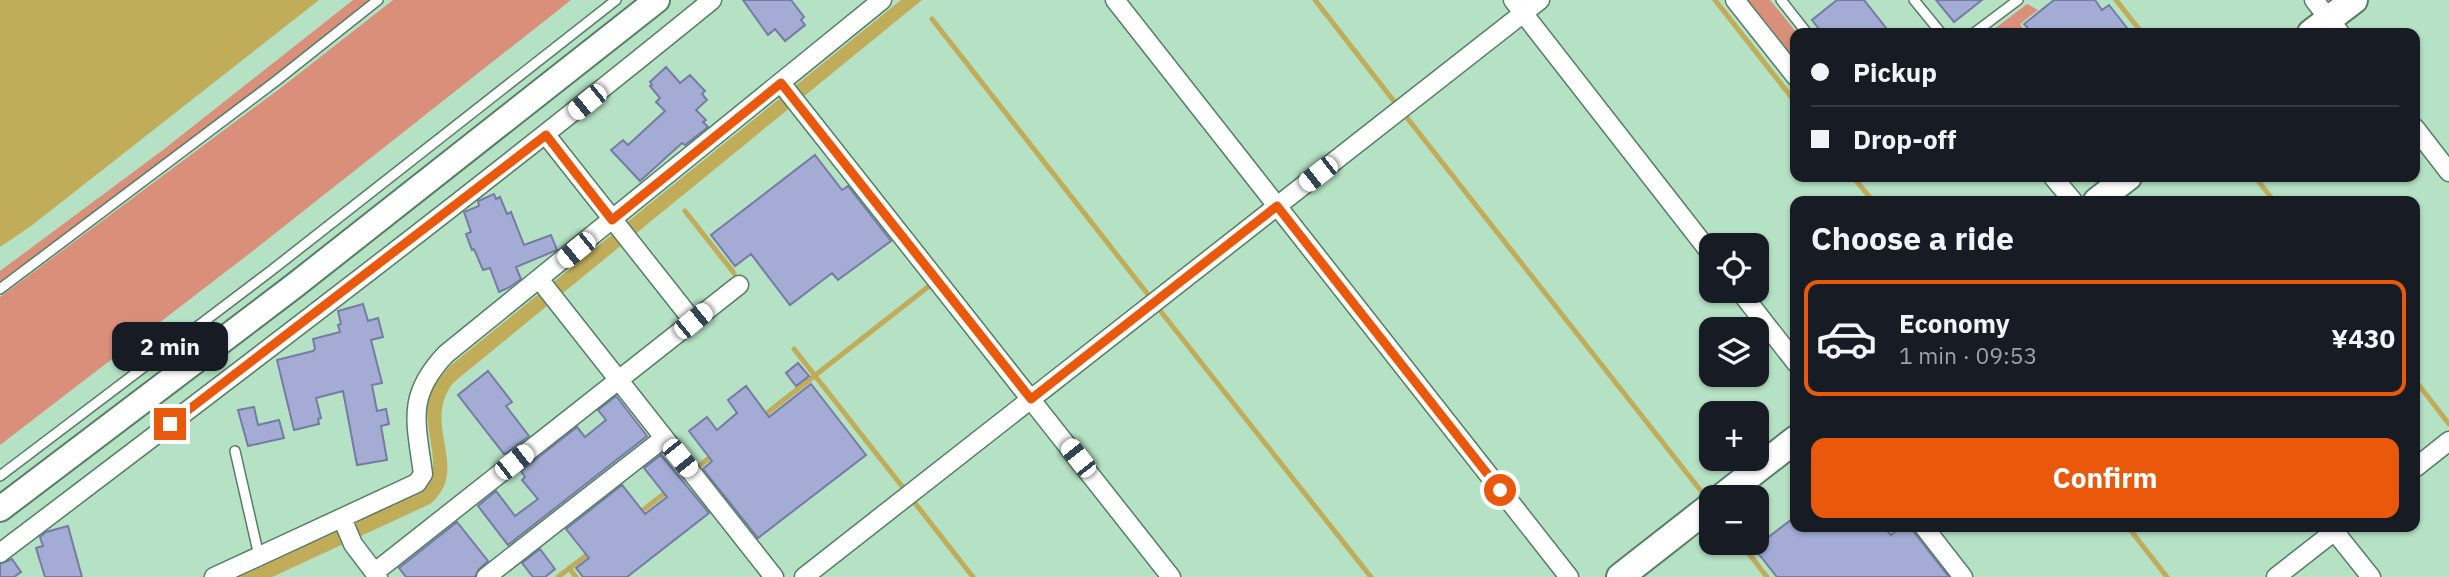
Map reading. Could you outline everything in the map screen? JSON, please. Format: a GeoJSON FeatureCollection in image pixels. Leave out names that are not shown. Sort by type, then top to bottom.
{"type":"FeatureCollection","features":[{"type":"Feature","properties":{"kind":"main road"},"geometry":{"type":"LineString","coordinates":[[2324,21],[2354,0]]}},
{"type":"Feature","properties":{"kind":"main road"},"geometry":{"type":"LineString","coordinates":[[2103,196],[2122,182]]}},
{"type":"Feature","properties":{"kind":"main road"},"geometry":{"type":"LineString","coordinates":[[1737,485],[1790,444]]}},
{"type":"Feature","properties":{"kind":"main road"},"geometry":{"type":"LineString","coordinates":[[1620,577],[1699,515]]}},
{"type":"Feature","properties":{"kind":"street"},"geometry":{"type":"LineString","coordinates":[[0,509],[304,278],[657,0]]}},
{"type":"Feature","properties":{"kind":"street"},"geometry":{"type":"LineString","coordinates":[[0,552],[297,328],[546,135],[712,0]]}},
{"type":"Feature","properties":{"kind":"street"},"geometry":{"type":"LineString","coordinates":[[214,577],[416,483],[423,474],[416,419],[417,401],[426,378],[446,354],[541,282],[783,85],[882,0]]}},
{"type":"Feature","properties":{"kind":"street"},"geometry":{"type":"LineString","coordinates":[[1115,0],[1569,577]]}},
{"type":"Feature","properties":{"kind":"street"},"geometry":{"type":"LineString","coordinates":[[804,577],[1277,206],[1518,7],[1540,0]]}},
{"type":"Feature","properties":{"kind":"street"},"geometry":{"type":"LineString","coordinates":[[1735,0],[1790,69]]}},
{"type":"Feature","properties":{"kind":"street"},"geometry":{"type":"LineString","coordinates":[[1518,7],[1699,238]]}},
{"type":"Feature","properties":{"kind":"street"},"geometry":{"type":"LineString","coordinates":[[783,85],[1171,577]]}},
{"type":"Feature","properties":{"kind":"street"},"geometry":{"type":"LineString","coordinates":[[2420,134],[2449,172]]}},
{"type":"Feature","properties":{"kind":"street"},"geometry":{"type":"LineString","coordinates":[[546,135],[693,321]]}},
{"type":"Feature","properties":{"kind":"street"},"geometry":{"type":"LineString","coordinates":[[2057,182],[2069,196]]}},
{"type":"Feature","properties":{"kind":"street"},"geometry":{"type":"LineString","coordinates":[[541,282],[774,577]]}},
{"type":"Feature","properties":{"kind":"street"},"geometry":{"type":"LineString","coordinates":[[343,519],[353,544],[376,575],[739,285]]}},
{"type":"Feature","properties":{"kind":"street"},"geometry":{"type":"LineString","coordinates":[[1749,303],[1790,355]]}},
{"type":"Feature","properties":{"kind":"street"},"geometry":{"type":"LineString","coordinates":[[486,577],[664,438]]}},
{"type":"Feature","properties":{"kind":"street"},"geometry":{"type":"LineString","coordinates":[[2420,464],[2449,441]]}},
{"type":"Feature","properties":{"kind":"street"},"geometry":{"type":"LineString","coordinates":[[1928,532],[1963,577]]}},
{"type":"Feature","properties":{"kind":"street"},"geometry":{"type":"LineString","coordinates":[[2276,577],[2330,532]]}},
{"type":"Feature","properties":{"kind":"street"},"geometry":{"type":"LineString","coordinates":[[2338,532],[2371,577]]}},
{"type":"Feature","properties":{"kind":"lane"},"geometry":{"type":"LineString","coordinates":[[0,289],[379,0]]}},
{"type":"Feature","properties":{"kind":"lane"},"geometry":{"type":"LineString","coordinates":[[0,476],[272,270],[615,0]]}},
{"type":"Feature","properties":{"kind":"lane"},"geometry":{"type":"LineString","coordinates":[[1781,0],[1803,28]]}},
{"type":"Feature","properties":{"kind":"lane"},"geometry":{"type":"LineString","coordinates":[[1914,0],[1937,28]]}},
{"type":"Feature","properties":{"kind":"lane"},"geometry":{"type":"LineString","coordinates":[[1981,28],[2018,0]]}},
{"type":"Feature","properties":{"kind":"lane"},"geometry":{"type":"LineString","coordinates":[[235,450],[259,556]]}},
{"type":"Feature","properties":{"kind":"shaded area"},"geometry":{"type":"Polygon","coordinates":[[[0,0],[319,0],[31,226],[0,247],[0,0]]]}},
{"type":"Feature","properties":{"kind":"shaded area"},"geometry":{"type":"Polygon","coordinates":[[[353,0],[371,0],[272,79],[0,283],[0,271],[163,150],[353,0]]]}},
{"type":"Feature","properties":{"kind":"shaded area"},"geometry":{"type":"Polygon","coordinates":[[[393,0],[571,0],[254,250],[0,445],[0,297],[282,87],[393,0]]]}},
{"type":"Feature","properties":{"kind":"shaded area"},"geometry":{"type":"Polygon","coordinates":[[[901,0],[922,0],[453,384],[443,404],[446,478],[441,491],[430,504],[272,577],[239,577],[426,488],[433,468],[427,405],[434,386],[450,366],[901,0]]]}},
{"type":"Feature","properties":{"kind":"shaded area"},"geometry":{"type":"Polygon","coordinates":[[[1745,0],[1770,0],[1793,28],[1790,28],[1790,58],[1745,0]]]}},
{"type":"Feature","properties":{"kind":"shaded area"},"geometry":{"type":"Polygon","coordinates":[[[2027,4],[2038,10],[2020,24],[2023,28],[1996,28],[2027,4]]]}},
{"type":"Feature","properties":{"kind":"building"},"geometry":{"type":"Polygon","coordinates":[[[743,0],[791,0],[804,17],[801,20],[805,25],[785,41],[775,29],[768,35],[743,0]]]}},
{"type":"Feature","properties":{"kind":"building"},"geometry":{"type":"Polygon","coordinates":[[[1837,0],[1864,0],[1886,28],[1818,28],[1812,20],[1837,0]]]}},
{"type":"Feature","properties":{"kind":"building"},"geometry":{"type":"Polygon","coordinates":[[[1936,0],[1982,0],[1954,22],[1936,0]]]}},
{"type":"Feature","properties":{"kind":"building"},"geometry":{"type":"Polygon","coordinates":[[[2054,0],[2095,0],[2102,10],[2109,5],[2127,28],[2028,28],[2024,24],[2054,0]]]}},
{"type":"Feature","properties":{"kind":"building"},"geometry":{"type":"Polygon","coordinates":[[[666,67],[680,83],[690,75],[705,91],[702,94],[707,100],[696,110],[706,120],[703,122],[708,127],[685,145],[682,143],[640,181],[611,150],[623,140],[628,145],[665,111],[656,102],[660,98],[650,86],[650,82],[666,67]]]}},
{"type":"Feature","properties":{"kind":"building"},"geometry":{"type":"Polygon","coordinates":[[[815,155],[842,190],[848,186],[891,241],[838,280],[832,273],[790,305],[751,254],[735,266],[711,235],[815,155]]]}},
{"type":"Feature","properties":{"kind":"building"},"geometry":{"type":"Polygon","coordinates":[[[494,194],[496,199],[500,197],[507,214],[511,212],[524,245],[551,235],[557,250],[516,267],[521,279],[499,292],[490,268],[483,270],[474,249],[472,250],[466,234],[471,232],[464,212],[479,206],[478,201],[494,194]]]}},
{"type":"Feature","properties":{"kind":"building"},"geometry":{"type":"Polygon","coordinates":[[[363,304],[368,321],[378,318],[383,337],[371,340],[382,383],[372,385],[377,411],[386,409],[389,424],[381,426],[387,460],[357,465],[343,391],[316,398],[321,418],[318,419],[319,424],[294,430],[277,360],[313,351],[313,339],[340,332],[338,311],[363,304]]]}},
{"type":"Feature","properties":{"kind":"building"},"geometry":{"type":"Polygon","coordinates":[[[798,363],[809,376],[796,386],[786,373],[798,363]]]}},
{"type":"Feature","properties":{"kind":"building"},"geometry":{"type":"Polygon","coordinates":[[[488,371],[512,402],[506,406],[529,436],[504,454],[458,395],[488,371]]]}},
{"type":"Feature","properties":{"kind":"building"},"geometry":{"type":"Polygon","coordinates":[[[811,384],[866,455],[758,538],[703,469],[712,461],[689,431],[707,417],[717,430],[737,413],[728,400],[746,386],[769,417],[811,384]]]}},
{"type":"Feature","properties":{"kind":"building"},"geometry":{"type":"Polygon","coordinates":[[[616,396],[647,436],[508,545],[478,506],[496,491],[515,516],[538,499],[522,480],[525,477],[521,471],[577,427],[585,437],[606,420],[598,410],[616,396]]]}},
{"type":"Feature","properties":{"kind":"building"},"geometry":{"type":"Polygon","coordinates":[[[254,407],[258,425],[279,420],[284,438],[248,446],[238,410],[254,407]]]}},
{"type":"Feature","properties":{"kind":"building"},"geometry":{"type":"Polygon","coordinates":[[[661,455],[709,513],[627,577],[583,577],[576,568],[589,558],[566,529],[622,485],[645,514],[667,497],[644,468],[661,455]]]}},
{"type":"Feature","properties":{"kind":"building"},"geometry":{"type":"Polygon","coordinates":[[[1790,521],[1790,532],[1888,532],[1891,535],[1895,532],[1914,532],[1949,577],[1777,577],[1760,555],[1769,555],[1769,537],[1790,521]]]}},
{"type":"Feature","properties":{"kind":"building"},"geometry":{"type":"Polygon","coordinates":[[[457,522],[488,561],[475,577],[406,577],[399,568],[457,522]]]}},
{"type":"Feature","properties":{"kind":"building"},"geometry":{"type":"Polygon","coordinates":[[[68,526],[82,577],[45,577],[36,548],[43,546],[40,537],[46,532],[68,526]]]}},
{"type":"Feature","properties":{"kind":"building"},"geometry":{"type":"Polygon","coordinates":[[[540,549],[555,569],[545,577],[533,577],[522,563],[540,549]]]}},
{"type":"Feature","properties":{"kind":"building"},"geometry":{"type":"Polygon","coordinates":[[[12,559],[21,572],[14,577],[0,577],[0,564],[12,559]]]}},
{"type":"Feature","properties":{"kind":"waterway"},"geometry":{"type":"LineString","coordinates":[[1315,0],[1397,105]]}},
{"type":"Feature","properties":{"kind":"waterway"},"geometry":{"type":"LineString","coordinates":[[1715,0],[1790,95]]}},
{"type":"Feature","properties":{"kind":"waterway"},"geometry":{"type":"LineString","coordinates":[[2116,0],[2138,28]]}},
{"type":"Feature","properties":{"kind":"waterway"},"geometry":{"type":"LineString","coordinates":[[932,19],[1150,297]]}},
{"type":"Feature","properties":{"kind":"waterway"},"geometry":{"type":"LineString","coordinates":[[1404,114],[1699,488]]}},
{"type":"Feature","properties":{"kind":"waterway"},"geometry":{"type":"LineString","coordinates":[[1857,182],[1869,196]]}},
{"type":"Feature","properties":{"kind":"waterway"},"geometry":{"type":"LineString","coordinates":[[2259,182],[2270,196]]}},
{"type":"Feature","properties":{"kind":"waterway"},"geometry":{"type":"LineString","coordinates":[[685,211],[734,273]]}},
{"type":"Feature","properties":{"kind":"waterway"},"geometry":{"type":"LineString","coordinates":[[762,417],[933,283]]}},
{"type":"Feature","properties":{"kind":"waterway"},"geometry":{"type":"LineString","coordinates":[[1158,308],[1371,577]]}},
{"type":"Feature","properties":{"kind":"waterway"},"geometry":{"type":"LineString","coordinates":[[794,349],[905,490]]}},
{"type":"Feature","properties":{"kind":"waterway"},"geometry":{"type":"LineString","coordinates":[[2420,386],[2449,424]]}},
{"type":"Feature","properties":{"kind":"waterway"},"geometry":{"type":"LineString","coordinates":[[699,466],[713,455]]}},
{"type":"Feature","properties":{"kind":"waterway"},"geometry":{"type":"LineString","coordinates":[[638,514],[669,490]]}},
{"type":"Feature","properties":{"kind":"waterway"},"geometry":{"type":"LineString","coordinates":[[911,498],[973,577]]}},
{"type":"Feature","properties":{"kind":"waterway"},"geometry":{"type":"LineString","coordinates":[[2132,532],[2167,577]]}},
{"type":"Feature","properties":{"kind":"waterway"},"geometry":{"type":"LineString","coordinates":[[558,577],[592,551]]}},
{"type":"Feature","properties":{"kind":"waterway"},"geometry":{"type":"LineString","coordinates":[[1750,555],[1767,577]]}},
{"type":"Feature","properties":{"kind":"waterway"},"geometry":{"type":"LineString","coordinates":[[569,568],[576,577]]}},
{"type":"Feature","properties":{"kind":"route"},"geometry":{"type":"LineString","coordinates":[[170,424],[546,135],[612,220],[781,83],[1031,399],[1277,206],[1500,490]]}}]}
